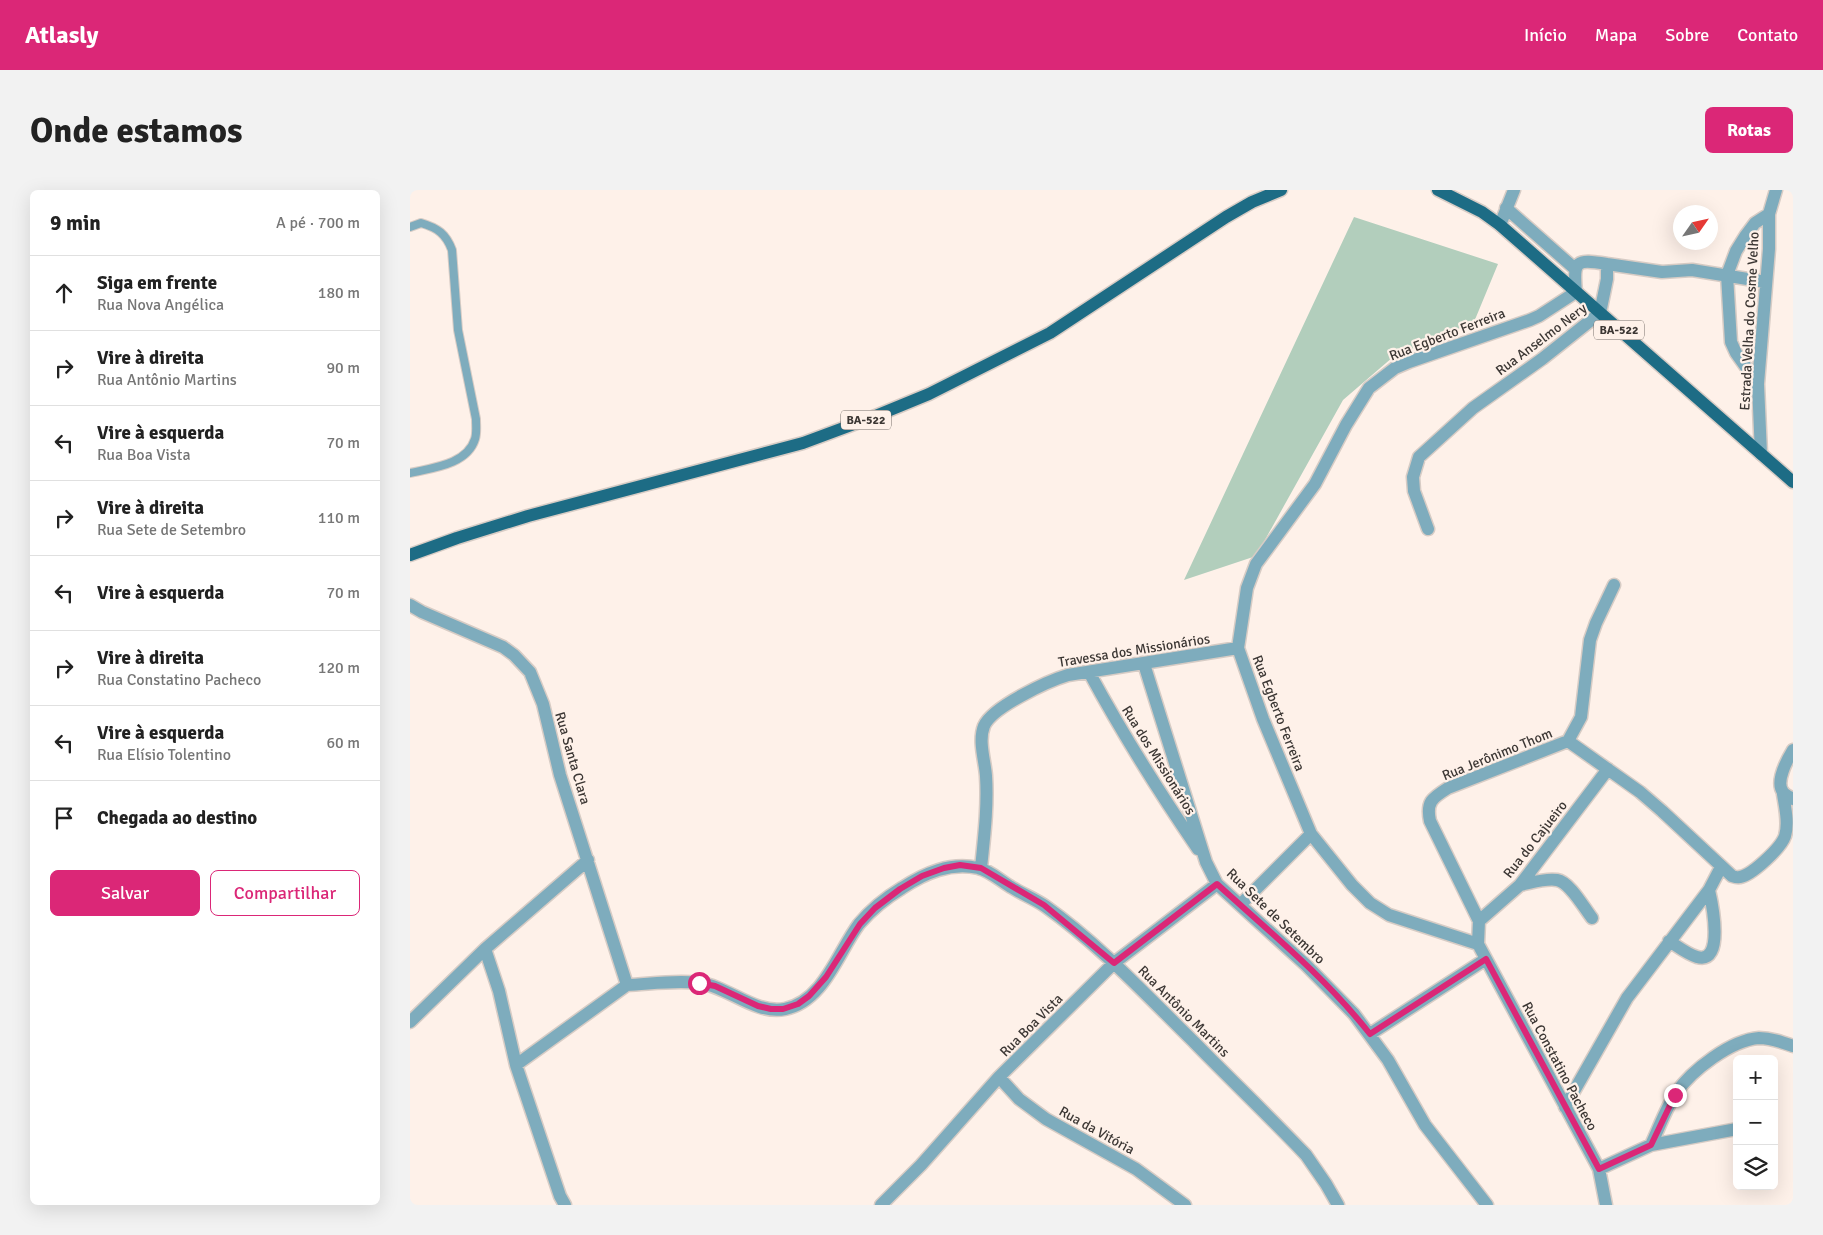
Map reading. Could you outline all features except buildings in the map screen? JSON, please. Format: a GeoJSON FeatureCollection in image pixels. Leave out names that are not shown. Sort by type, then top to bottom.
{"type":"FeatureCollection","features":[{"type":"Feature","properties":{"kind":"main road","name":"BA-522"},"geometry":{"type":"LineString","coordinates":[[410,555],[456,538],[528,516],[803,442],[873,417],[929,394],[1050,333],[1226,217],[1252,202],[1281,190]]}},
{"type":"Feature","properties":{"kind":"main road","name":"BA-522"},"geometry":{"type":"LineString","coordinates":[[1438,190],[1482,212],[1500,225],[1793,482]]}},
{"type":"Feature","properties":{"kind":"street"},"geometry":{"type":"LineString","coordinates":[[1500,225],[1514,190]]}},
{"type":"Feature","properties":{"kind":"street","name":"Estrada Velha do Cosme Velho"},"geometry":{"type":"LineString","coordinates":[[1761,454],[1758,384],[1769,214],[1776,190]]}},
{"type":"Feature","properties":{"kind":"street"},"geometry":{"type":"LineString","coordinates":[[1506,208],[1574,268],[1576,292]]}},
{"type":"Feature","properties":{"kind":"street"},"geometry":{"type":"LineString","coordinates":[[1758,384],[1736,353],[1731,342],[1727,275],[1736,251],[1746,235],[1755,223],[1769,214]]}},
{"type":"Feature","properties":{"kind":"street"},"geometry":{"type":"LineString","coordinates":[[1574,268],[1582,262],[1590,261],[1662,272],[1692,270],[1766,282]]}},
{"type":"Feature","properties":{"kind":"street","name":"Rua Anselmo Nery"},"geometry":{"type":"LineString","coordinates":[[1428,529],[1414,491],[1413,477],[1419,457],[1473,408],[1542,359],[1600,313],[1607,279],[1607,264]]}},
{"type":"Feature","properties":{"kind":"street","name":"Rua Egberto Ferreira"},"geometry":{"type":"LineString","coordinates":[[1478,944],[1389,915],[1370,903],[1352,886],[1311,834],[1263,719],[1238,648],[1247,588],[1256,564],[1315,484],[1346,425],[1369,388],[1395,368],[1530,320],[1576,292]]}},
{"type":"Feature","properties":{"kind":"street"},"geometry":{"type":"LineString","coordinates":[[1614,585],[1596,622],[1590,640],[1581,716],[1568,741],[1662,811],[1732,876],[1740,877],[1760,865],[1776,850],[1785,836],[1788,796],[1781,788],[1781,780],[1793,750]]}},
{"type":"Feature","properties":{"kind":"street","name":"Rua Santa Clara"},"geometry":{"type":"LineString","coordinates":[[410,605],[502,647],[514,655],[530,672],[543,704],[560,775],[626,985]]}},
{"type":"Feature","properties":{"kind":"street","name":"Travessa dos Missionários"},"geometry":{"type":"LineString","coordinates":[[981,868],[986,820],[986,776],[982,739],[983,728],[990,717],[1014,700],[1052,680],[1089,672],[1238,648]]}},
{"type":"Feature","properties":{"kind":"street","name":"Rua Sete de Setembro"},"geometry":{"type":"LineString","coordinates":[[1144,664],[1206,862],[1217,884],[1306,965],[1354,1014],[1388,1060],[1425,1125],[1487,1205]]}},
{"type":"Feature","properties":{"kind":"street","name":"Rua dos Missionários"},"geometry":{"type":"LineString","coordinates":[[1089,672],[1170,808],[1206,862]]}},
{"type":"Feature","properties":{"kind":"street","name":"Rua Jerônimo Thom"},"geometry":{"type":"LineString","coordinates":[[1479,921],[1430,821],[1429,806],[1434,796],[1448,788],[1568,741]]}},
{"type":"Feature","properties":{"kind":"street","name":"Rua do Cajueiro"},"geometry":{"type":"LineString","coordinates":[[1479,921],[1520,885],[1608,769]]}},
{"type":"Feature","properties":{"kind":"street"},"geometry":{"type":"LineString","coordinates":[[1240,905],[1311,834]]}},
{"type":"Feature","properties":{"kind":"street"},"geometry":{"type":"LineString","coordinates":[[410,1022],[485,949],[588,860]]}},
{"type":"Feature","properties":{"kind":"street"},"geometry":{"type":"LineString","coordinates":[[516,1065],[626,985],[699,983],[715,986],[758,1006],[777,1009],[791,1007],[798,1004],[818,986],[860,924],[875,908],[900,889],[922,876],[944,868],[960,865],[981,868]]}},
{"type":"Feature","properties":{"kind":"street"},"geometry":{"type":"LineString","coordinates":[[1565,1107],[1627,998],[1709,890],[1721,866]]}},
{"type":"Feature","properties":{"kind":"street","name":"Rua Antônio Martins"},"geometry":{"type":"LineString","coordinates":[[981,868],[1044,905],[1114,963],[1306,1155],[1338,1205]]}},
{"type":"Feature","properties":{"kind":"street"},"geometry":{"type":"LineString","coordinates":[[1520,885],[1549,880],[1562,882],[1568,886],[1592,918]]}},
{"type":"Feature","properties":{"kind":"street","name":"Rua Boa Vista"},"geometry":{"type":"LineString","coordinates":[[881,1205],[999,1078],[1114,963],[1217,884]]}},
{"type":"Feature","properties":{"kind":"street"},"geometry":{"type":"LineString","coordinates":[[1669,941],[1696,957],[1702,957],[1710,953],[1713,948],[1715,921],[1709,890]]}},
{"type":"Feature","properties":{"kind":"street"},"geometry":{"type":"LineString","coordinates":[[1478,944],[1479,921]]}},
{"type":"Feature","properties":{"kind":"street","name":"Rua Constatino Pacheco"},"geometry":{"type":"LineString","coordinates":[[1478,944],[1599,1169],[1606,1205]]}},
{"type":"Feature","properties":{"kind":"street"},"geometry":{"type":"LineString","coordinates":[[485,949],[499,991],[516,1065],[560,1196],[565,1205]]}},
{"type":"Feature","properties":{"kind":"street"},"geometry":{"type":"LineString","coordinates":[[1370,1034],[1486,959]]}},
{"type":"Feature","properties":{"kind":"street"},"geometry":{"type":"LineString","coordinates":[[1651,1145],[1675,1095],[1694,1072],[1714,1057],[1739,1044],[1758,1038],[1793,1046]]}},
{"type":"Feature","properties":{"kind":"street","name":"Rua da Vitória"},"geometry":{"type":"LineString","coordinates":[[999,1078],[1019,1099],[1046,1119],[1136,1169],[1185,1205]]}},
{"type":"Feature","properties":{"kind":"street"},"geometry":{"type":"LineString","coordinates":[[1599,1169],[1651,1145],[1733,1130]]}},
{"type":"Feature","properties":{"kind":"lane"},"geometry":{"type":"LineString","coordinates":[[410,227],[421,223],[441,231],[448,239],[452,250],[458,330],[476,419],[476,430],[475,440],[464,455],[450,463],[410,473]]}},
{"type":"Feature","properties":{"kind":"green space"},"geometry":{"type":"Polygon","coordinates":[[[1354,217],[1498,264],[1474,322],[1393,357],[1343,400],[1256,556],[1184,580],[1354,217]]]}},
{"type":"Feature","properties":{"kind":"route"},"geometry":{"type":"LineString","coordinates":[[699,983],[715,986],[758,1006],[771,1009],[783,1009],[798,1004],[809,996],[826,977],[860,924],[875,908],[900,889],[922,876],[944,868],[960,865],[981,868],[1044,905],[1114,963],[1217,884],[1306,965],[1354,1014],[1370,1034],[1486,959],[1599,1169],[1651,1145],[1675,1095]]}}]}
